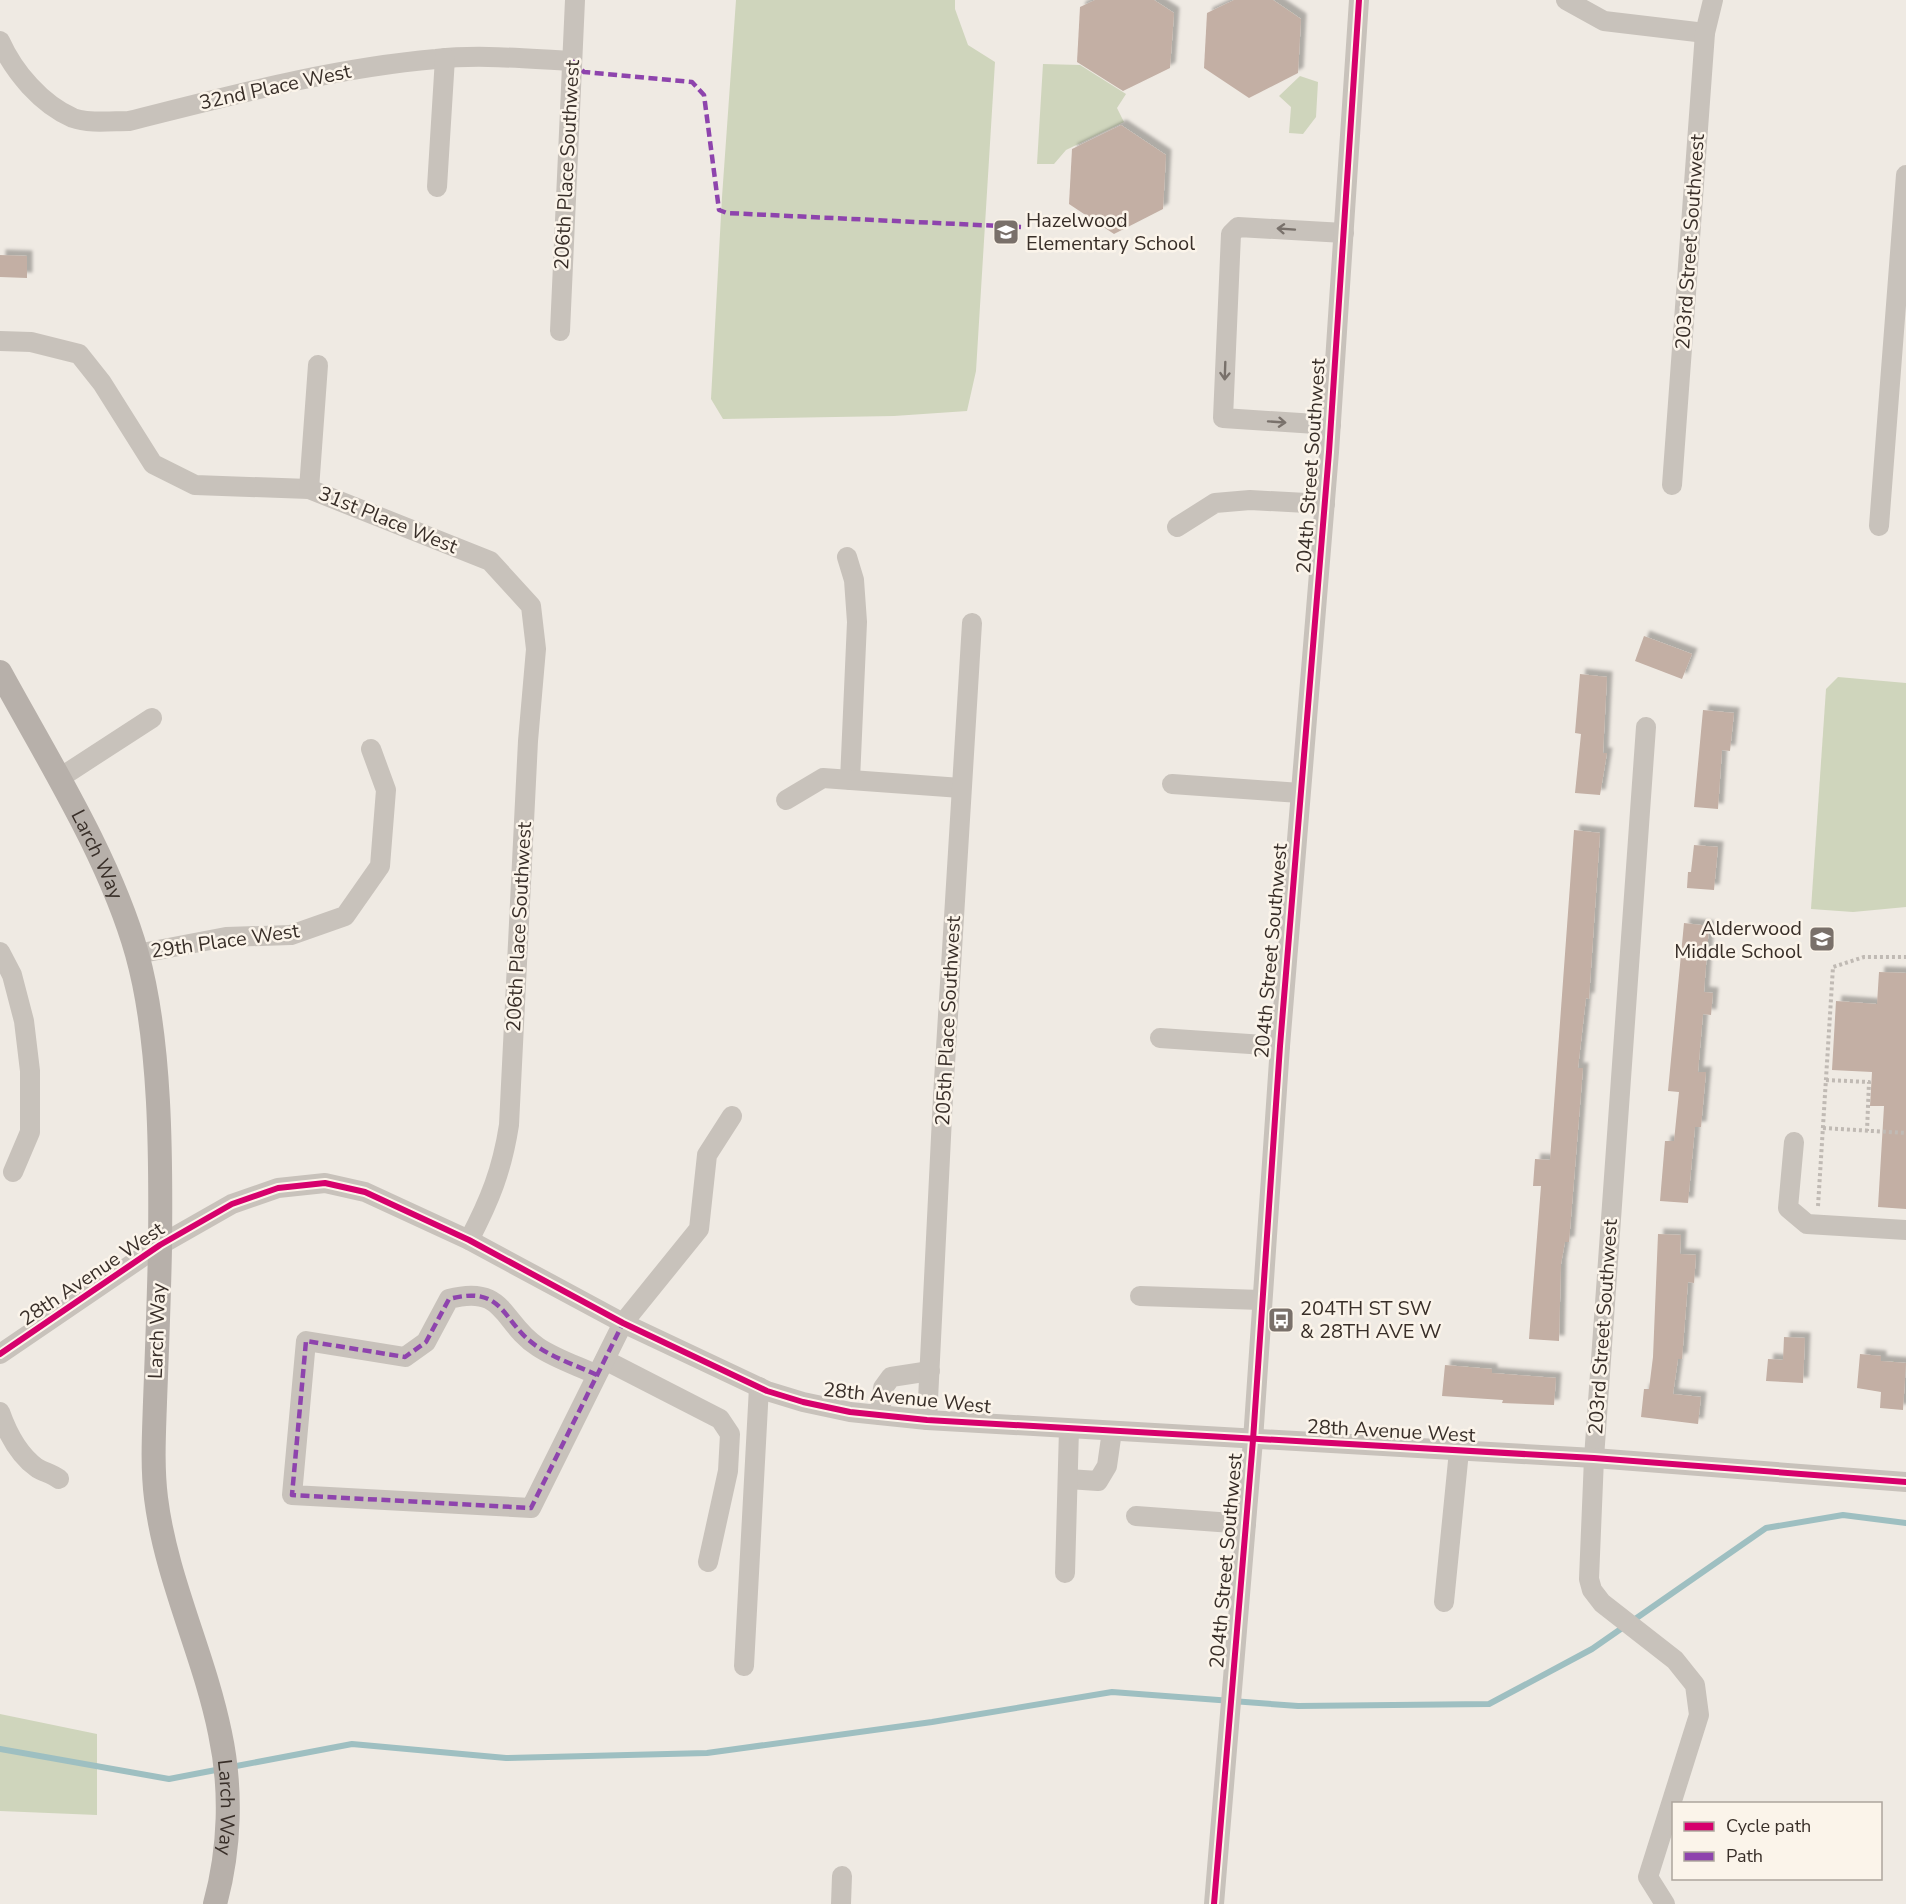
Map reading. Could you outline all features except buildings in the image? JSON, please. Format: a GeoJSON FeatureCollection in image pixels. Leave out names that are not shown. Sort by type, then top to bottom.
{"type":"FeatureCollection","features":[{"type":"Feature","properties":{"kind":"main road","name":"Larch Way"},"geometry":{"type":"LineString","coordinates":[[0,672],[109,878],[137,954],[149,1011],[157,1091],[160,1245],[154,1441],[156,1498],[169,1560],[220,1732],[228,1790],[226,1854],[215,1904]]}},
{"type":"Feature","properties":{"kind":"street","name":"206th Place Southwest"},"geometry":{"type":"LineString","coordinates":[[560,331],[575,0]]}},
{"type":"Feature","properties":{"kind":"street","name":"204th Street Southwest"},"geometry":{"type":"LineString","coordinates":[[1214,1904],[1253,1440],[1280,1046],[1325,504],[1359,0]]}},
{"type":"Feature","properties":{"kind":"street"},"geometry":{"type":"LineString","coordinates":[[1566,0],[1604,21],[1705,33]]}},
{"type":"Feature","properties":{"kind":"street","name":"203rd Street Southwest"},"geometry":{"type":"LineString","coordinates":[[1672,485],[1705,33],[1713,0]]}},
{"type":"Feature","properties":{"kind":"street","name":"32nd Place West"},"geometry":{"type":"LineString","coordinates":[[3,48],[24,81],[53,106],[74,118],[99,121],[129,121],[347,71],[445,58],[486,57],[572,61]]}},
{"type":"Feature","properties":{"kind":"street"},"geometry":{"type":"LineString","coordinates":[[437,187],[445,58]]}},
{"type":"Feature","properties":{"kind":"street"},"geometry":{"type":"LineString","coordinates":[[1879,526],[1900,335],[1906,175]]}},
{"type":"Feature","properties":{"kind":"street"},"geometry":{"type":"LineString","coordinates":[[1331,425],[1223,418],[1231,234],[1238,226],[1344,233]]}},
{"type":"Feature","properties":{"kind":"street","name":"31st Place West"},"geometry":{"type":"LineString","coordinates":[[0,341],[32,342],[79,354],[102,383],[153,464],[185,480],[195,484],[309,489],[490,561],[531,606]]}},
{"type":"Feature","properties":{"kind":"street"},"geometry":{"type":"LineString","coordinates":[[309,489],[318,365]]}},
{"type":"Feature","properties":{"kind":"street"},"geometry":{"type":"LineString","coordinates":[[1177,527],[1215,503],[1250,500],[1325,504]]}},
{"type":"Feature","properties":{"kind":"street"},"geometry":{"type":"LineString","coordinates":[[847,557],[854,580],[857,622],[850,780]]}},
{"type":"Feature","properties":{"kind":"street","name":"206th Place Southwest"},"geometry":{"type":"LineString","coordinates":[[469,1240],[491,1197],[503,1161],[509,1125],[528,741],[536,650],[531,606]]}},
{"type":"Feature","properties":{"kind":"street","name":"205th Place Southwest"},"geometry":{"type":"LineString","coordinates":[[927,1420],[972,623]]}},
{"type":"Feature","properties":{"kind":"street"},"geometry":{"type":"LineString","coordinates":[[58,779],[153,718]]}},
{"type":"Feature","properties":{"kind":"street","name":"203rd Street Southwest"},"geometry":{"type":"LineString","coordinates":[[1646,727],[1594,1458],[1589,1579],[1592,1590],[1602,1603],[1675,1660],[1695,1685],[1699,1715],[1648,1877],[1665,1904]]}},
{"type":"Feature","properties":{"kind":"street","name":"29th Place West"},"geometry":{"type":"LineString","coordinates":[[137,954],[226,937],[291,935],[345,916],[381,866],[386,790],[372,748]]}},
{"type":"Feature","properties":{"kind":"street"},"geometry":{"type":"LineString","coordinates":[[786,800],[823,778],[962,788]]}},
{"type":"Feature","properties":{"kind":"street"},"geometry":{"type":"LineString","coordinates":[[1172,784],[1300,793]]}},
{"type":"Feature","properties":{"kind":"street"},"geometry":{"type":"LineString","coordinates":[[0,952],[12,975],[24,1021],[30,1071],[30,1132],[13,1172]]}},
{"type":"Feature","properties":{"kind":"street"},"geometry":{"type":"LineString","coordinates":[[1160,1038],[1280,1046]]}},
{"type":"Feature","properties":{"kind":"street"},"geometry":{"type":"LineString","coordinates":[[708,1562],[728,1471],[730,1434],[720,1419],[601,1368],[538,1347],[496,1302],[470,1293],[449,1299],[426,1342],[405,1357],[306,1341],[292,1495],[531,1508],[601,1368],[623,1323],[699,1229],[707,1155],[732,1116]]}},
{"type":"Feature","properties":{"kind":"street"},"geometry":{"type":"LineString","coordinates":[[1794,1142],[1788,1208],[1807,1224],[1906,1230]]}},
{"type":"Feature","properties":{"kind":"street","name":"28th Avenue West"},"geometry":{"type":"LineString","coordinates":[[0,1354],[160,1245],[232,1204],[278,1188],[325,1183],[364,1192],[469,1240],[623,1323],[759,1387],[803,1402],[880,1415],[927,1420],[1594,1458],[1906,1482]]}},
{"type":"Feature","properties":{"kind":"street"},"geometry":{"type":"LineString","coordinates":[[1140,1296],[1261,1300]]}},
{"type":"Feature","properties":{"kind":"street"},"geometry":{"type":"LineString","coordinates":[[880,1415],[883,1388],[891,1377],[930,1371]]}},
{"type":"Feature","properties":{"kind":"street"},"geometry":{"type":"LineString","coordinates":[[744,1666],[759,1387]]}},
{"type":"Feature","properties":{"kind":"street"},"geometry":{"type":"LineString","coordinates":[[0,1412],[6,1429],[22,1454],[38,1468],[59,1479]]}},
{"type":"Feature","properties":{"kind":"street"},"geometry":{"type":"LineString","coordinates":[[1065,1573],[1069,1429]]}},
{"type":"Feature","properties":{"kind":"street"},"geometry":{"type":"LineString","coordinates":[[1068,1479],[1098,1481],[1107,1466],[1112,1431]]}},
{"type":"Feature","properties":{"kind":"street"},"geometry":{"type":"LineString","coordinates":[[1444,1602],[1459,1451]]}},
{"type":"Feature","properties":{"kind":"street"},"geometry":{"type":"LineString","coordinates":[[1136,1516],[1246,1524]]}},
{"type":"Feature","properties":{"kind":"street"},"geometry":{"type":"LineString","coordinates":[[841,1904],[842,1876]]}},
{"type":"Feature","properties":{"kind":"path"},"geometry":{"type":"LineString","coordinates":[[1817,1225],[1833,967],[1864,957],[1906,957]]}},
{"type":"Feature","properties":{"kind":"path"},"geometry":{"type":"LineString","coordinates":[[1826,1080],[1869,1082],[1867,1131]]}},
{"type":"Feature","properties":{"kind":"path"},"geometry":{"type":"LineString","coordinates":[[1823,1128],[1906,1133]]}},
{"type":"Feature","properties":{"kind":"green space"},"geometry":{"type":"Polygon","coordinates":[[[736,0],[955,0],[955,9],[968,45],[995,62],[976,371],[967,411],[894,416],[723,419],[711,399],[736,0]]]}},
{"type":"Feature","properties":{"kind":"green space"},"geometry":{"type":"Polygon","coordinates":[[[1043,64],[1080,65],[1126,94],[1117,108],[1124,122],[1066,150],[1054,164],[1037,164],[1043,64]]]}},
{"type":"Feature","properties":{"kind":"green space"},"geometry":{"type":"Polygon","coordinates":[[[1300,76],[1318,82],[1316,117],[1303,134],[1289,133],[1291,107],[1279,96],[1300,76]]]}},
{"type":"Feature","properties":{"kind":"green space"},"geometry":{"type":"Polygon","coordinates":[[[1838,677],[1906,683],[1906,907],[1853,912],[1811,909],[1826,689],[1838,677]]]}},
{"type":"Feature","properties":{"kind":"green space"},"geometry":{"type":"Polygon","coordinates":[[[0,1714],[97,1734],[97,1815],[0,1811],[0,1714]]]}},
{"type":"Feature","properties":{"kind":"waterway"},"geometry":{"type":"LineString","coordinates":[[231,1767],[352,1744],[506,1758],[707,1753],[932,1722],[1112,1692],[1298,1706],[1489,1704],[1592,1649],[1766,1528],[1843,1515],[1906,1523]]}},
{"type":"Feature","properties":{"kind":"waterway"},"geometry":{"type":"LineString","coordinates":[[0,1749],[169,1779],[221,1769]]}},
{"type":"Feature","properties":{"kind":"marked path"},"geometry":{"type":"LineString","coordinates":[[572,61],[584,72],[692,82],[704,95],[719,210],[727,213],[1021,227]]}},
{"type":"Feature","properties":{"kind":"marked path"},"geometry":{"type":"LineString","coordinates":[[597,1375],[538,1347],[516,1327],[501,1308],[482,1297],[468,1296],[449,1299],[426,1342],[405,1357],[306,1341],[292,1495],[531,1508],[623,1323]]}},
{"type":"Feature","properties":{"kind":"cycle path"},"geometry":{"type":"LineString","coordinates":[[1214,1904],[1253,1440],[1280,1046],[1329,452],[1359,0]]}},
{"type":"Feature","properties":{"kind":"cycle path"},"geometry":{"type":"LineString","coordinates":[[0,1354],[160,1245],[232,1204],[278,1188],[325,1183],[365,1192],[469,1240],[623,1323],[767,1391],[803,1402],[850,1412],[927,1420],[1594,1458],[1906,1482]]}},
{"type":"Feature","properties":{"kind":"place","name":"Hazelwood Elementary School"},"geometry":{"type":"Point","coordinates":[1006,232]}},
{"type":"Feature","properties":{"kind":"place","name":"Alderwood Middle School"},"geometry":{"type":"Point","coordinates":[1822,939]}},
{"type":"Feature","properties":{"kind":"place","name":"204TH ST SW & 28TH AVE W"},"geometry":{"type":"Point","coordinates":[1281,1320]}}]}
